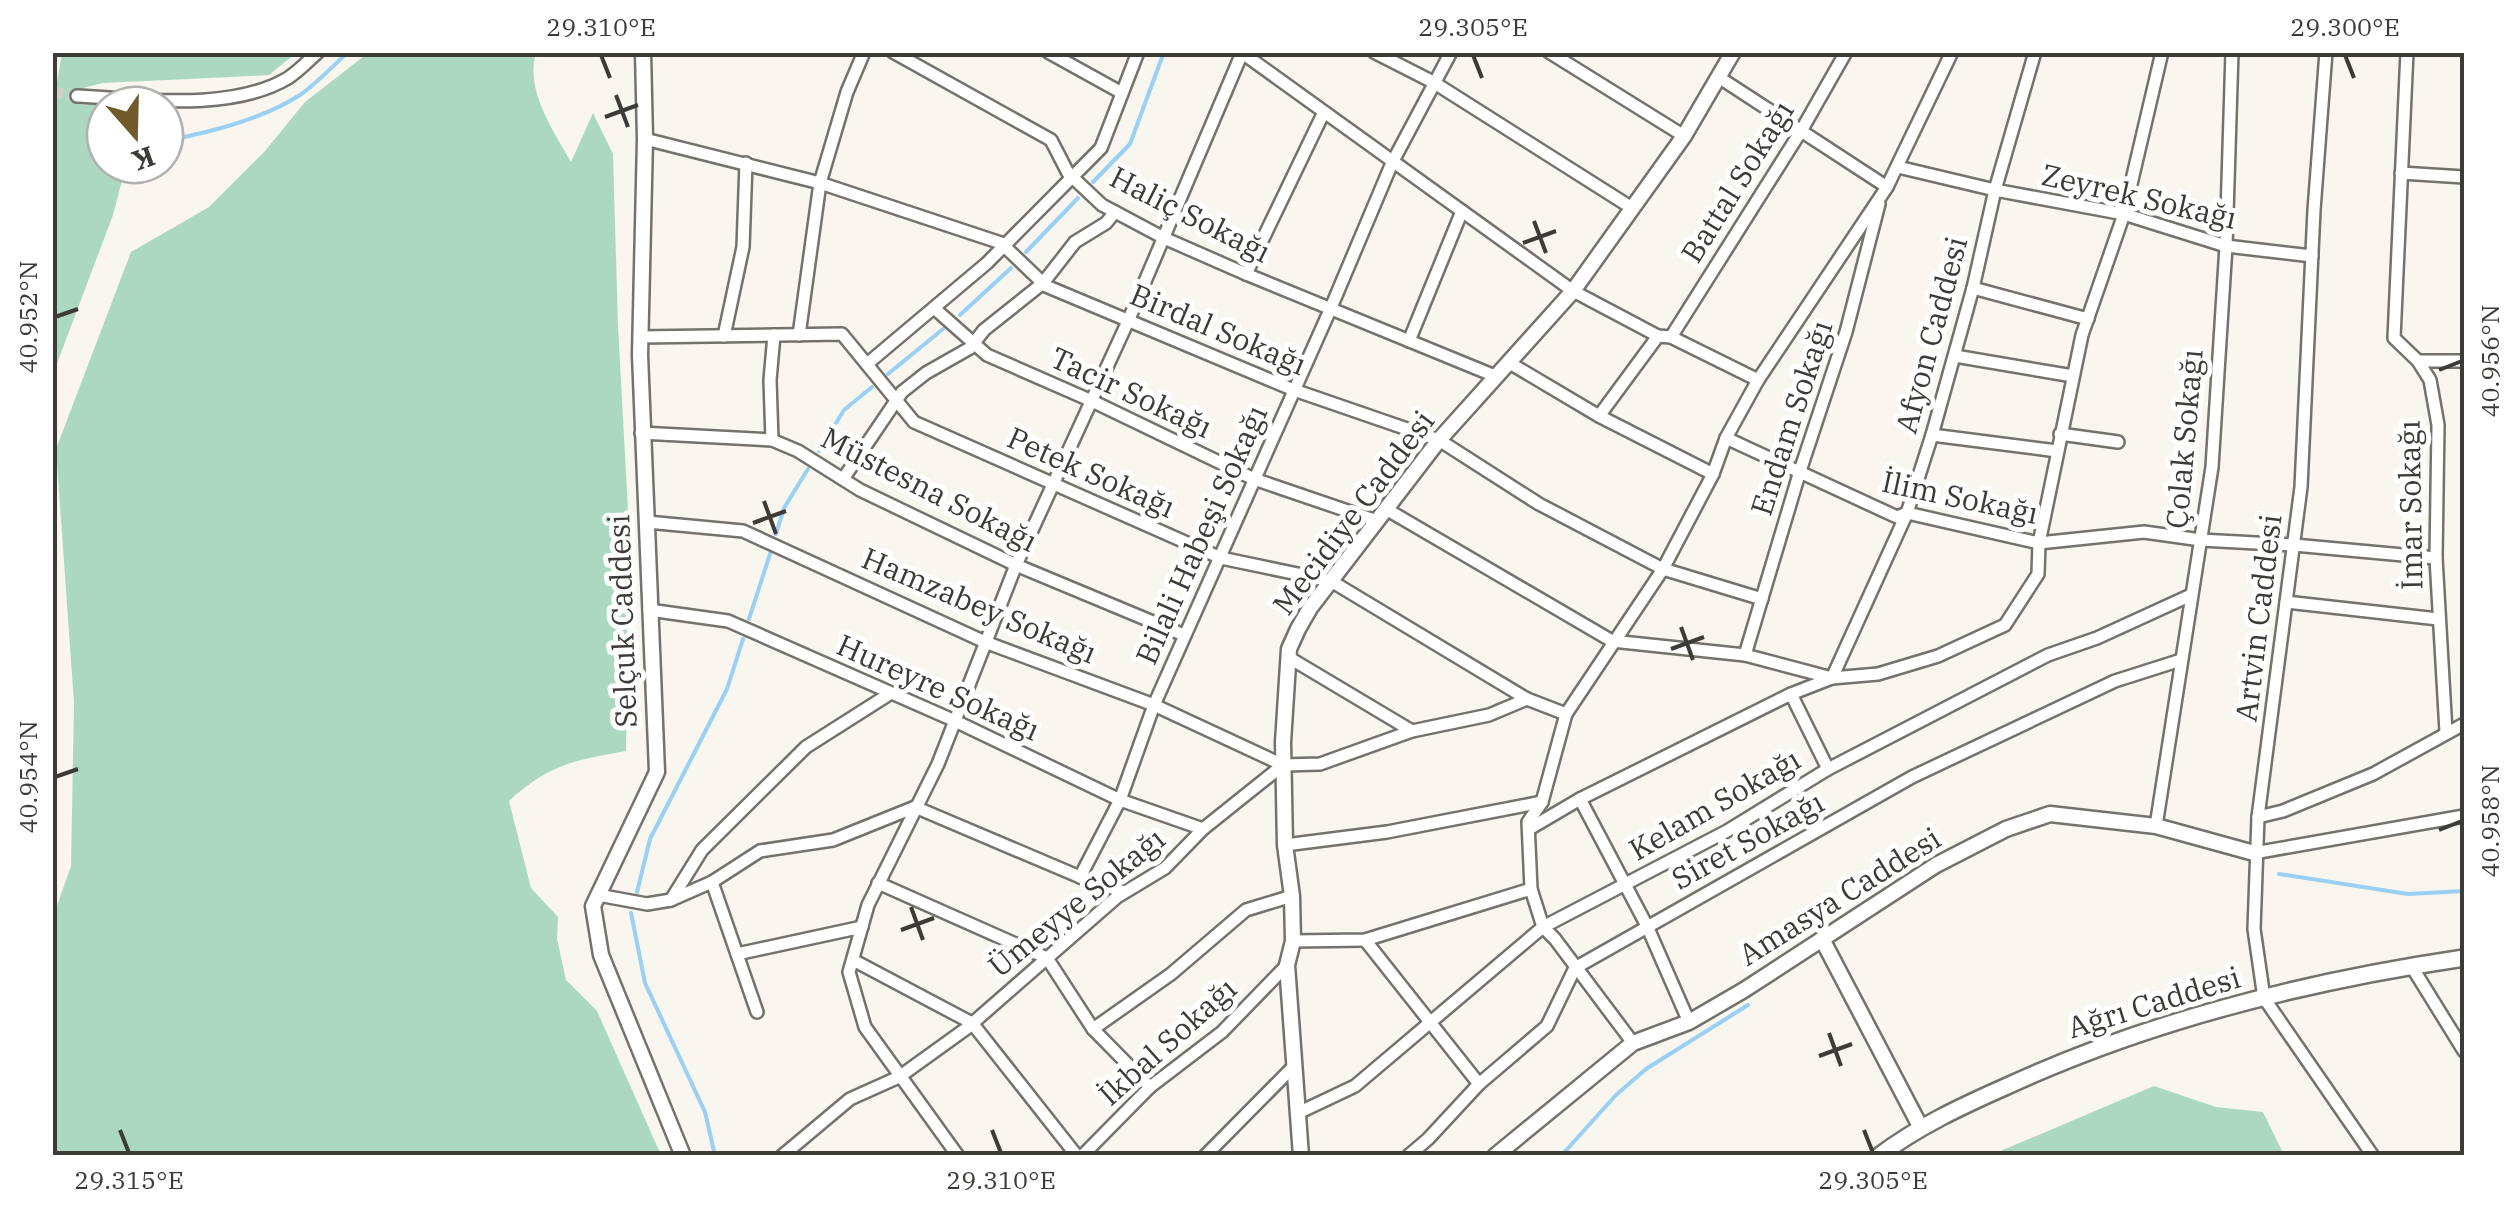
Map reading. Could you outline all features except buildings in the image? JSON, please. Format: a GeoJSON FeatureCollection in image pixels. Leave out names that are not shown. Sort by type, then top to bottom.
{"type":"FeatureCollection","features":[{"type":"Feature","properties":{"kind":"main road","name":"Ağrı Caddesi"},"geometry":{"type":"LineString","coordinates":[[1879,1156],[1921,1128],[2070,1057],[2167,1024],[2264,998],[2464,958]]}},
{"type":"Feature","properties":{"kind":"street"},"geometry":{"type":"LineString","coordinates":[[77,96],[154,100],[240,96],[290,76],[318,52]]}},
{"type":"Feature","properties":{"kind":"street","name":"Selçuk Caddesi"},"geometry":{"type":"LineString","coordinates":[[643,52],[641,433],[648,522],[656,772],[593,906],[601,955],[683,1156]]}},
{"type":"Feature","properties":{"kind":"street"},"geometry":{"type":"LineString","coordinates":[[640,337],[798,335],[820,182],[847,92],[864,52]]}},
{"type":"Feature","properties":{"kind":"street","name":"Haliç Sokağı"},"geometry":{"type":"LineString","coordinates":[[893,52],[1051,140],[1072,177],[1115,212],[1246,274],[1495,376]]}},
{"type":"Feature","properties":{"kind":"street"},"geometry":{"type":"LineString","coordinates":[[1048,52],[1122,93]]}},
{"type":"Feature","properties":{"kind":"street"},"geometry":{"type":"LineString","coordinates":[[867,364],[1004,246],[1101,148],[1138,52]]}},
{"type":"Feature","properties":{"kind":"street"},"geometry":{"type":"LineString","coordinates":[[1374,52],[1433,82],[1632,208]]}},
{"type":"Feature","properties":{"kind":"street","name":"Bilali Habeşi Sokağı"},"geometry":{"type":"LineString","coordinates":[[1080,876],[1120,800],[1154,705],[1392,163],[1451,52]]}},
{"type":"Feature","properties":{"kind":"street"},"geometry":{"type":"LineString","coordinates":[[1549,52],[1684,136]]}},
{"type":"Feature","properties":{"kind":"street","name":"Battal Sokağı"},"geometry":{"type":"LineString","coordinates":[[1599,416],[1664,337],[1801,131],[1846,52]]}},
{"type":"Feature","properties":{"kind":"street"},"geometry":{"type":"LineString","coordinates":[[1633,1043],[1543,927],[1531,889],[1528,822],[1542,802],[1566,714],[1664,569],[1758,380],[1884,192],[1952,52]]}},
{"type":"Feature","properties":{"kind":"street","name":"Afyon Caddesi"},"geometry":{"type":"LineString","coordinates":[[1832,678],[1906,513],[1932,435],[2035,52]]}},
{"type":"Feature","properties":{"kind":"street"},"geometry":{"type":"LineString","coordinates":[[1529,829],[1580,799],[1791,694],[1832,678],[1878,674],[1923,660],[2005,625],[2038,574],[2040,544],[2073,376],[2124,214],[2162,52]]}},
{"type":"Feature","properties":{"kind":"street","name":"Çolak Sokağı"},"geometry":{"type":"LineString","coordinates":[[2156,826],[2212,467],[2226,246],[2232,52]]}},
{"type":"Feature","properties":{"kind":"street","name":"Artvin Caddesi"},"geometry":{"type":"LineString","coordinates":[[2326,52],[2301,488],[2254,853],[2254,930],[2264,998],[2372,1156]]}},
{"type":"Feature","properties":{"kind":"street","name":"İmar Sokağı"},"geometry":{"type":"LineString","coordinates":[[2408,52],[2394,338],[2418,361],[2430,380],[2438,425],[2436,558],[2446,732]]}},
{"type":"Feature","properties":{"kind":"street"},"geometry":{"type":"LineString","coordinates":[[958,1156],[865,1028],[849,972],[852,960],[878,883],[938,764],[1016,565],[1129,319],[1241,53],[1573,291],[1758,380]]}},
{"type":"Feature","properties":{"kind":"street","name":"Mecidiye Caddesi"},"geometry":{"type":"LineString","coordinates":[[1300,1156],[1286,965],[1292,942],[1292,896],[1285,846],[1283,765],[1288,657],[1298,630],[1330,581],[1439,440],[1573,291],[1684,136],[1720,78],[1725,55]]}},
{"type":"Feature","properties":{"kind":"street"},"geometry":{"type":"LineString","coordinates":[[1720,78],[1884,192]]}},
{"type":"Feature","properties":{"kind":"street"},"geometry":{"type":"LineString","coordinates":[[1246,274],[1323,114]]}},
{"type":"Feature","properties":{"kind":"street","name":"Birdal Sokağı"},"geometry":{"type":"LineString","coordinates":[[645,139],[820,182],[1004,246],[1043,283],[1294,390],[1439,440],[1539,504],[1664,569],[1762,598]]}},
{"type":"Feature","properties":{"kind":"street"},"geometry":{"type":"LineString","coordinates":[[724,336],[743,247],[746,163]]}},
{"type":"Feature","properties":{"kind":"street","name":"Zeyrek Sokağı"},"geometry":{"type":"LineString","coordinates":[[1898,167],[2124,214],[2226,246],[2312,256]]}},
{"type":"Feature","properties":{"kind":"street"},"geometry":{"type":"LineString","coordinates":[[2401,173],[2464,177]]}},
{"type":"Feature","properties":{"kind":"street","name":"Endam Sokağı"},"geometry":{"type":"LineString","coordinates":[[1745,655],[1846,332],[1884,192]]}},
{"type":"Feature","properties":{"kind":"street"},"geometry":{"type":"LineString","coordinates":[[1409,341],[1462,210]]}},
{"type":"Feature","properties":{"kind":"street"},"geometry":{"type":"LineString","coordinates":[[843,479],[895,399],[926,372],[975,344],[984,330],[1043,283],[1075,242],[1106,223],[1115,212]]}},
{"type":"Feature","properties":{"kind":"street"},"geometry":{"type":"LineString","coordinates":[[1973,288],[2088,319]]}},
{"type":"Feature","properties":{"kind":"street","name":"Tacir Sokağı"},"geometry":{"type":"LineString","coordinates":[[934,308],[986,354],[1254,479],[1382,515],[1612,641]]}},
{"type":"Feature","properties":{"kind":"street","name":"Petek Sokağı"},"geometry":{"type":"LineString","coordinates":[[798,335],[842,334],[914,422],[1221,558],[1330,581],[1526,699],[1566,714]]}},
{"type":"Feature","properties":{"kind":"street"},"geometry":{"type":"LineString","coordinates":[[772,440],[770,380],[774,335]]}},
{"type":"Feature","properties":{"kind":"street"},"geometry":{"type":"LineString","coordinates":[[1955,356],[2073,376]]}},
{"type":"Feature","properties":{"kind":"street"},"geometry":{"type":"LineString","coordinates":[[2418,361],[2464,362]]}},
{"type":"Feature","properties":{"kind":"street"},"geometry":{"type":"LineString","coordinates":[[1508,362],[1599,416],[1713,474]]}},
{"type":"Feature","properties":{"kind":"street","name":"Müstesna Sokağı"},"geometry":{"type":"LineString","coordinates":[[641,433],[772,440],[1016,565],[1184,635]]}},
{"type":"Feature","properties":{"kind":"street"},"geometry":{"type":"LineString","coordinates":[[2060,434],[2118,442]]}},
{"type":"Feature","properties":{"kind":"street"},"geometry":{"type":"LineString","coordinates":[[1932,435],[2057,452]]}},
{"type":"Feature","properties":{"kind":"street","name":"İlim Sokağı"},"geometry":{"type":"LineString","coordinates":[[1726,438],[1897,517],[1906,513],[2040,544],[2144,532],[2436,558]]}},
{"type":"Feature","properties":{"kind":"street","name":"Hamzabey Sokağı"},"geometry":{"type":"LineString","coordinates":[[648,522],[743,530],[985,642],[1154,705],[1283,765]]}},
{"type":"Feature","properties":{"kind":"street","name":"Kelam Sokağı"},"geometry":{"type":"LineString","coordinates":[[1298,1112],[1355,1086],[1543,927],[1727,831],[1828,768],[2048,655],[2191,595]]}},
{"type":"Feature","properties":{"kind":"street"},"geometry":{"type":"LineString","coordinates":[[2286,602],[2438,619]]}},
{"type":"Feature","properties":{"kind":"street","name":"Hureyre Sokağı"},"geometry":{"type":"LineString","coordinates":[[649,610],[728,620],[953,720],[1120,800],[1203,829]]}},
{"type":"Feature","properties":{"kind":"street"},"geometry":{"type":"LineString","coordinates":[[1612,641],[1745,655],[1832,678]]}},
{"type":"Feature","properties":{"kind":"street"},"geometry":{"type":"LineString","coordinates":[[1288,657],[1412,731]]}},
{"type":"Feature","properties":{"kind":"street","name":"Siret Sokağı"},"geometry":{"type":"LineString","coordinates":[[1575,968],[1912,777],[2114,681],[2181,660]]}},
{"type":"Feature","properties":{"kind":"street"},"geometry":{"type":"LineString","coordinates":[[671,900],[702,850],[806,747],[891,692]]}},
{"type":"Feature","properties":{"kind":"street"},"geometry":{"type":"LineString","coordinates":[[1791,694],[1828,768]]}},
{"type":"Feature","properties":{"kind":"street"},"geometry":{"type":"LineString","coordinates":[[1283,765],[1320,764],[1412,731],[1489,716],[1526,699]]}},
{"type":"Feature","properties":{"kind":"street"},"geometry":{"type":"LineString","coordinates":[[2258,818],[2373,774],[2464,724]]}},
{"type":"Feature","properties":{"kind":"street","name":"Ümeyye Sokağı"},"geometry":{"type":"LineString","coordinates":[[782,1156],[850,1099],[898,1077],[972,1023],[1124,892],[1165,868],[1203,829],[1283,765]]}},
{"type":"Feature","properties":{"kind":"street"},"geometry":{"type":"LineString","coordinates":[[1580,799],[1648,926],[1689,1022]]}},
{"type":"Feature","properties":{"kind":"street"},"geometry":{"type":"LineString","coordinates":[[1285,846],[1387,832],[1542,802]]}},
{"type":"Feature","properties":{"kind":"street"},"geometry":{"type":"LineString","coordinates":[[598,896],[647,904],[671,900],[712,882],[760,851],[833,840],[914,806],[1124,892]]}},
{"type":"Feature","properties":{"kind":"street","name":"Amasya Caddesi"},"geometry":{"type":"LineString","coordinates":[[1495,1156],[1633,1043],[1689,1022],[1936,865],[2006,829],[2050,814],[2156,826],[2254,853]]}},
{"type":"Feature","properties":{"kind":"street"},"geometry":{"type":"LineString","coordinates":[[2254,853],[2464,816]]}},
{"type":"Feature","properties":{"kind":"street"},"geometry":{"type":"LineString","coordinates":[[712,882],[757,1012]]}},
{"type":"Feature","properties":{"kind":"street"},"geometry":{"type":"LineString","coordinates":[[878,883],[1047,958],[1093,1028],[1150,1088]]}},
{"type":"Feature","properties":{"kind":"street"},"geometry":{"type":"LineString","coordinates":[[1292,942],[1366,940],[1531,889]]}},
{"type":"Feature","properties":{"kind":"street"},"geometry":{"type":"LineString","coordinates":[[1093,1028],[1171,974],[1246,910],[1292,896]]}},
{"type":"Feature","properties":{"kind":"street"},"geometry":{"type":"LineString","coordinates":[[737,954],[862,927]]}},
{"type":"Feature","properties":{"kind":"street"},"geometry":{"type":"LineString","coordinates":[[1822,939],[1921,1128]]}},
{"type":"Feature","properties":{"kind":"street"},"geometry":{"type":"LineString","coordinates":[[1366,940],[1478,1084]]}},
{"type":"Feature","properties":{"kind":"street"},"geometry":{"type":"LineString","coordinates":[[852,960],[972,1023],[1080,1156]]}},
{"type":"Feature","properties":{"kind":"street","name":"İkbal Sokağı"},"geometry":{"type":"LineString","coordinates":[[1080,1156],[1150,1088],[1222,1032],[1286,965]]}},
{"type":"Feature","properties":{"kind":"street"},"geometry":{"type":"LineString","coordinates":[[2412,967],[2464,1051]]}},
{"type":"Feature","properties":{"kind":"street"},"geometry":{"type":"LineString","coordinates":[[1408,1156],[1428,1140],[1478,1084],[1547,1026],[1575,968]]}},
{"type":"Feature","properties":{"kind":"street"},"geometry":{"type":"LineString","coordinates":[[1205,1156],[1294,1066]]}},
{"type":"Feature","properties":{"kind":"green space"},"geometry":{"type":"Polygon","coordinates":[[[62,53],[296,53],[269,75],[103,83],[79,89],[76,104],[85,104],[85,185],[121,185],[53,374],[52,112],[62,53]]]}},
{"type":"Feature","properties":{"kind":"green space"},"geometry":{"type":"Polygon","coordinates":[[[368,53],[536,53],[537,96],[571,162],[593,113],[613,154],[628,510],[626,751],[563,766],[536,779],[509,801],[531,888],[558,917],[557,939],[566,980],[597,1011],[661,1155],[53,1155],[53,917],[71,866],[74,703],[56,449],[131,252],[209,207],[265,151],[305,102],[368,53]]]}},
{"type":"Feature","properties":{"kind":"green space"},"geometry":{"type":"Polygon","coordinates":[[[2154,1086],[2216,1107],[2263,1112],[2284,1155],[1991,1155],[2154,1086]]]}},
{"type":"Feature","properties":{"kind":"waterway"},"geometry":{"type":"LineString","coordinates":[[113,52],[120,53]]}},
{"type":"Feature","properties":{"kind":"waterway"},"geometry":{"type":"LineString","coordinates":[[185,137],[235,124],[285,104],[313,85],[348,52]]}},
{"type":"Feature","properties":{"kind":"waterway"},"geometry":{"type":"LineString","coordinates":[[1093,182],[1130,144],[1164,52]]}},
{"type":"Feature","properties":{"kind":"waterway"},"geometry":{"type":"LineString","coordinates":[[1026,252],[1078,198]]}},
{"type":"Feature","properties":{"kind":"waterway"},"geometry":{"type":"LineString","coordinates":[[960,315],[1011,268]]}},
{"type":"Feature","properties":{"kind":"waterway"},"geometry":{"type":"LineString","coordinates":[[888,374],[943,329]]}},
{"type":"Feature","properties":{"kind":"waterway"},"geometry":{"type":"LineString","coordinates":[[819,451],[844,410],[872,387]]}},
{"type":"Feature","properties":{"kind":"waterway"},"geometry":{"type":"LineString","coordinates":[[776,534],[784,508],[808,469]]}},
{"type":"Feature","properties":{"kind":"waterway"},"geometry":{"type":"LineString","coordinates":[[749,619],[770,554]]}},
{"type":"Feature","properties":{"kind":"waterway"},"geometry":{"type":"LineString","coordinates":[[637,892],[650,839],[727,689],[743,639]]}},
{"type":"Feature","properties":{"kind":"waterway"},"geometry":{"type":"LineString","coordinates":[[2279,874],[2408,894],[2464,891]]}},
{"type":"Feature","properties":{"kind":"waterway"},"geometry":{"type":"LineString","coordinates":[[631,913],[645,983],[705,1112],[715,1156]]}},
{"type":"Feature","properties":{"kind":"waterway"},"geometry":{"type":"LineString","coordinates":[[1561,1156],[1616,1095],[1646,1069],[1748,1005]]}},
{"type":"Feature","properties":{"kind":"tunnel"},"geometry":{"type":"LineString","coordinates":[[52,92],[77,96]]}}]}
